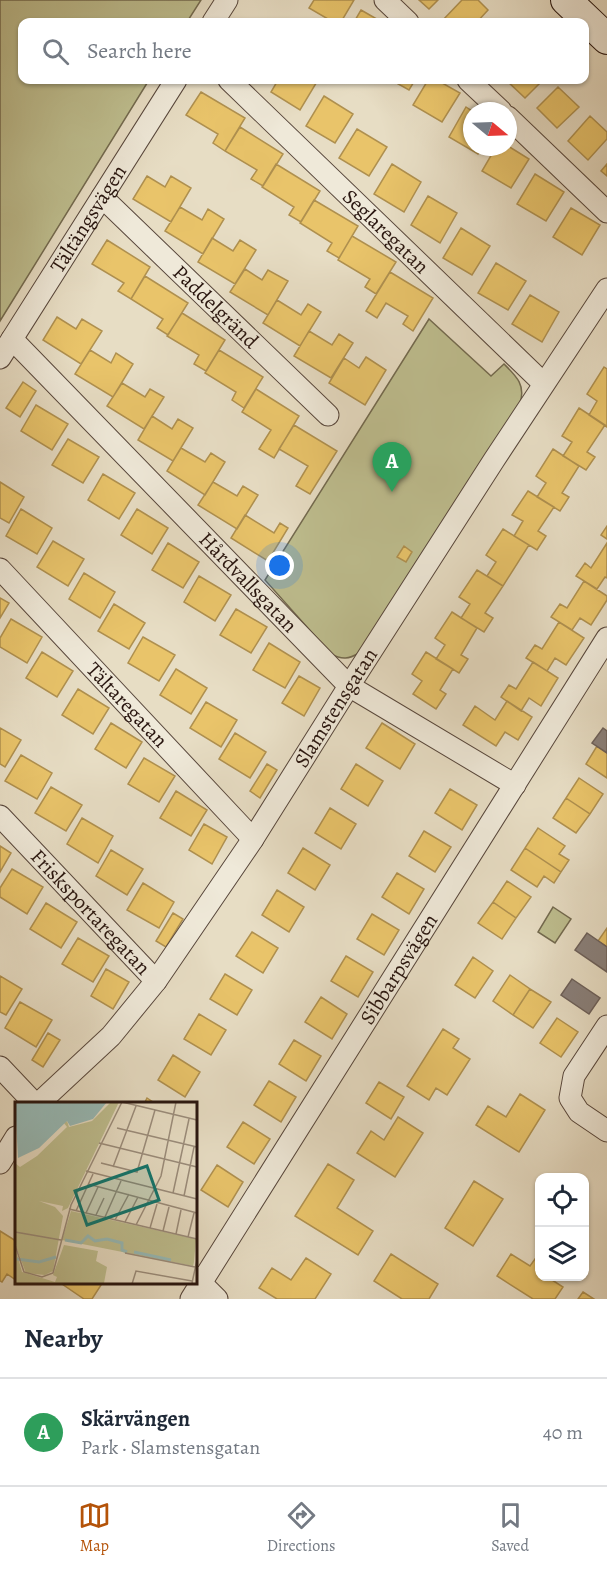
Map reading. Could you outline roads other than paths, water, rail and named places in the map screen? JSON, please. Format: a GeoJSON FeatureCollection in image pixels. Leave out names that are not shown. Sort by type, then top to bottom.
{"type":"FeatureCollection","features":[{"type":"Feature","properties":{"kind":"street"},"geometry":{"type":"LineString","coordinates":[[216,18],[227,0]]}},
{"type":"Feature","properties":{"kind":"street"},"geometry":{"type":"LineString","coordinates":[[385,0],[404,18]]}},
{"type":"Feature","properties":{"kind":"street"},"geometry":{"type":"LineString","coordinates":[[566,0],[585,18]]}},
{"type":"Feature","properties":{"kind":"street"},"geometry":{"type":"LineString","coordinates":[[589,22],[607,39]]}},
{"type":"Feature","properties":{"kind":"street","name":"Tältängsvägen"},"geometry":{"type":"LineString","coordinates":[[0,358],[174,84]]}},
{"type":"Feature","properties":{"kind":"street","name":"Seglaregatan"},"geometry":{"type":"LineString","coordinates":[[233,84],[543,383]]}},
{"type":"Feature","properties":{"kind":"street"},"geometry":{"type":"LineString","coordinates":[[472,84],[491,102]]}},
{"type":"Feature","properties":{"kind":"street"},"geometry":{"type":"LineString","coordinates":[[517,126],[607,212]]}},
{"type":"Feature","properties":{"kind":"street","name":"Paddelgränd"},"geometry":{"type":"LineString","coordinates":[[102,197],[328,415]]}},
{"type":"Feature","properties":{"kind":"street","name":"Slamstensgatan"},"geometry":{"type":"LineString","coordinates":[[39,1102],[111,1036],[156,981],[253,839],[543,383],[607,289]]}},
{"type":"Feature","properties":{"kind":"street","name":"Hårdvallsgatan"},"geometry":{"type":"LineString","coordinates":[[12,339],[349,686],[515,784]]}},
{"type":"Feature","properties":{"kind":"street","name":"Tältaregatan"},"geometry":{"type":"LineString","coordinates":[[0,569],[253,839]]}},
{"type":"Feature","properties":{"kind":"street","name":"Sibbarpsvägen"},"geometry":{"type":"LineString","coordinates":[[196,1286],[607,638]]}},
{"type":"Feature","properties":{"kind":"street","name":"Frisksportaregatan"},"geometry":{"type":"LineString","coordinates":[[0,816],[156,981]]}},
{"type":"Feature","properties":{"kind":"street"},"geometry":{"type":"LineString","coordinates":[[607,1026],[574,1076],[570,1098],[579,1112],[607,1131]]}},
{"type":"Feature","properties":{"kind":"street"},"geometry":{"type":"LineString","coordinates":[[0,1067],[35,1102]]}},
{"type":"Feature","properties":{"kind":"street"},"geometry":{"type":"LineString","coordinates":[[0,1163],[15,1139]]}},
{"type":"Feature","properties":{"kind":"street"},"geometry":{"type":"LineString","coordinates":[[196,1286],[217,1299]]}},
{"type":"Feature","properties":{"kind":"place","name":"Skärvängen"},"geometry":{"type":"Point","coordinates":[392,492]}}]}
